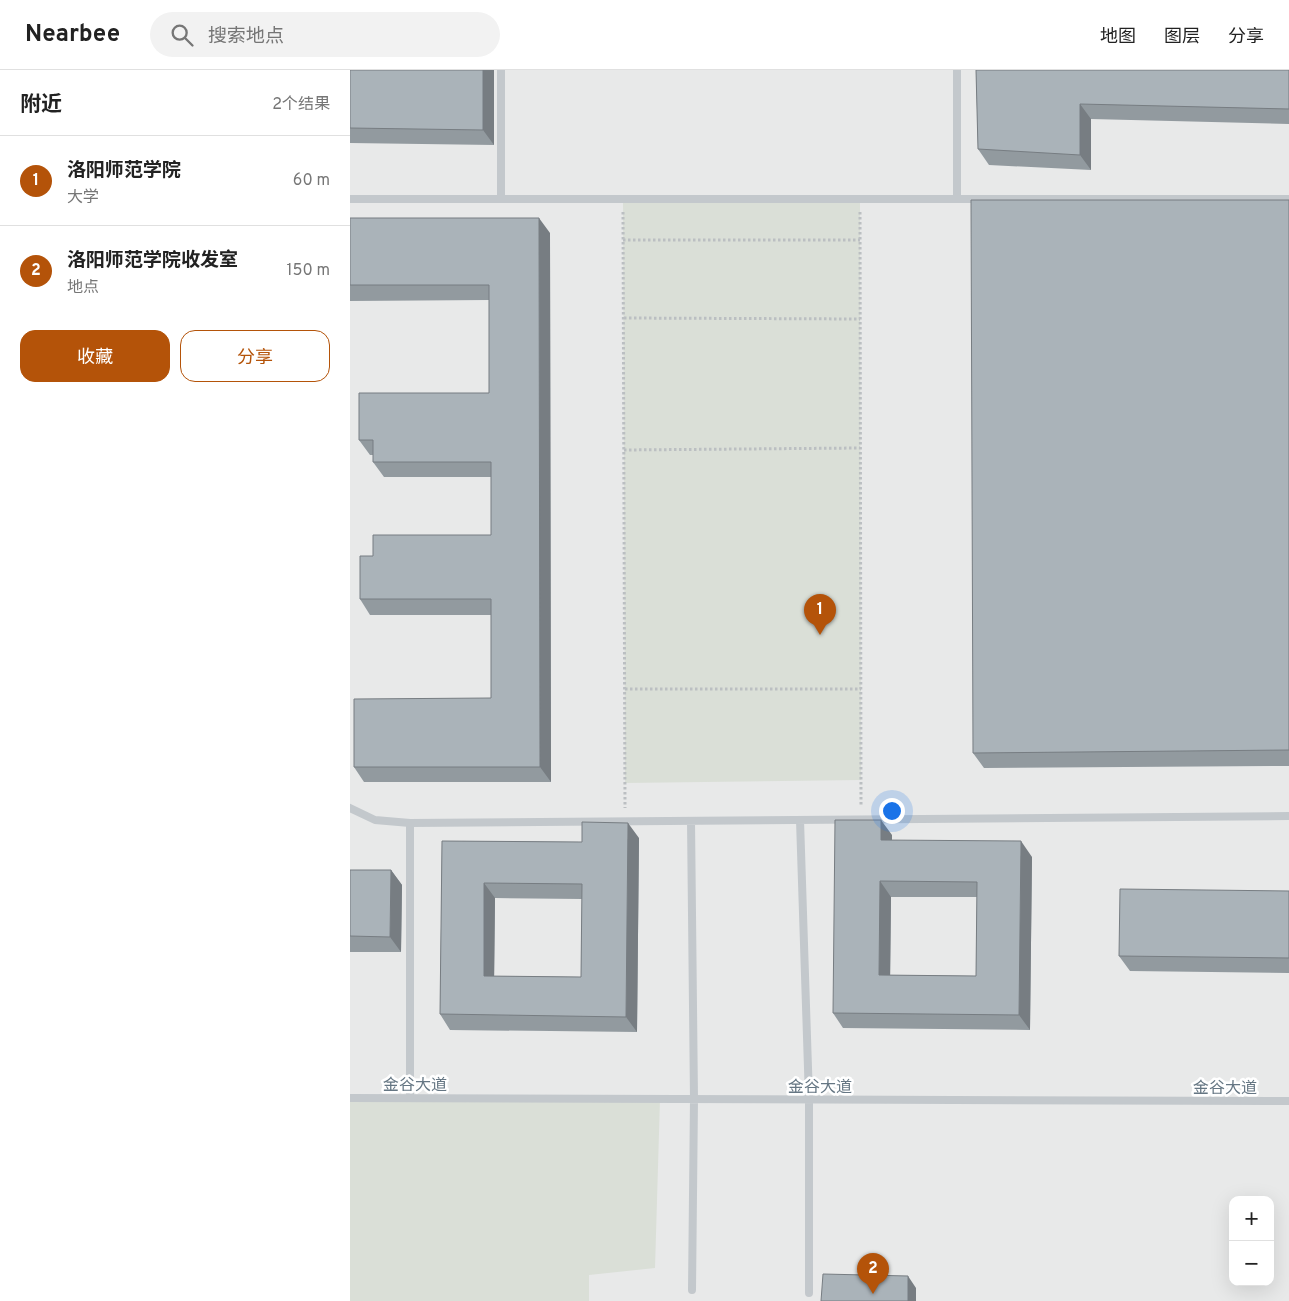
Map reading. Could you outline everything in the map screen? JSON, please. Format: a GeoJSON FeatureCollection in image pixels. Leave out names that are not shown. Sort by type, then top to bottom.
{"type":"FeatureCollection","features":[{"type":"Feature","properties":{"kind":"lane"},"geometry":{"type":"LineString","coordinates":[[501,199],[502,70]]}},
{"type":"Feature","properties":{"kind":"lane"},"geometry":{"type":"LineString","coordinates":[[957,70],[957,199]]}},
{"type":"Feature","properties":{"kind":"lane"},"geometry":{"type":"LineString","coordinates":[[350,199],[1289,199]]}},
{"type":"Feature","properties":{"kind":"lane"},"geometry":{"type":"LineString","coordinates":[[350,808],[375,820],[410,823],[1289,816]]}},
{"type":"Feature","properties":{"kind":"lane"},"geometry":{"type":"LineString","coordinates":[[800,820],[809,1100],[809,1293]]}},
{"type":"Feature","properties":{"kind":"lane"},"geometry":{"type":"LineString","coordinates":[[691,821],[694,1099],[692,1290]]}},
{"type":"Feature","properties":{"kind":"lane"},"geometry":{"type":"LineString","coordinates":[[410,823],[410,1098]]}},
{"type":"Feature","properties":{"kind":"lane","name":"金谷大道"},"geometry":{"type":"LineString","coordinates":[[350,1098],[1289,1101]]}},
{"type":"Feature","properties":{"kind":"path"},"geometry":{"type":"LineString","coordinates":[[624,199],[625,821]]}},
{"type":"Feature","properties":{"kind":"path"},"geometry":{"type":"LineString","coordinates":[[860,199],[861,819]]}},
{"type":"Feature","properties":{"kind":"path"},"geometry":{"type":"LineString","coordinates":[[624,240],[860,240]]}},
{"type":"Feature","properties":{"kind":"path"},"geometry":{"type":"LineString","coordinates":[[624,318],[860,318]]}},
{"type":"Feature","properties":{"kind":"path"},"geometry":{"type":"LineString","coordinates":[[624,450],[860,448]]}},
{"type":"Feature","properties":{"kind":"path"},"geometry":{"type":"LineString","coordinates":[[625,689],[861,689]]}},
{"type":"Feature","properties":{"kind":"shaded area"},"geometry":{"type":"Polygon","coordinates":[[[350,70],[1289,70],[1289,1301],[350,1301],[350,70]]]}},
{"type":"Feature","properties":{"kind":"shaded area"},"geometry":{"type":"Polygon","coordinates":[[[623,199],[860,199],[861,780],[625,783],[623,199]]]}},
{"type":"Feature","properties":{"kind":"shaded area"},"geometry":{"type":"Polygon","coordinates":[[[350,1098],[660,1099],[655,1268],[589,1275],[589,1301],[350,1301],[350,1098]]]}},
{"type":"Feature","properties":{"kind":"building"},"geometry":{"type":"Polygon","coordinates":[[[350,70],[483,70],[483,130],[350,128],[350,70]]]}},
{"type":"Feature","properties":{"kind":"building"},"geometry":{"type":"Polygon","coordinates":[[[976,70],[1289,70],[1289,109],[1080,104],[1080,155],[978,149],[976,70]]]}},
{"type":"Feature","properties":{"kind":"building"},"geometry":{"type":"Polygon","coordinates":[[[971,200],[1289,200],[1289,750],[973,753],[971,200]]]}},
{"type":"Feature","properties":{"kind":"building"},"geometry":{"type":"Polygon","coordinates":[[[350,218],[539,218],[540,767],[354,767],[354,699],[491,698],[491,599],[360,599],[360,556],[373,556],[373,535],[491,535],[491,462],[373,462],[373,440],[359,440],[359,393],[489,393],[489,285],[350,285],[350,218]]]}},
{"type":"Feature","properties":{"kind":"building"},"geometry":{"type":"Polygon","coordinates":[[[835,820],[881,820],[881,840],[1021,841],[1019,1015],[833,1013],[835,820]],[[880,881],[879,975],[976,976],[977,882],[880,881]]]}},
{"type":"Feature","properties":{"kind":"building"},"geometry":{"type":"Polygon","coordinates":[[[582,822],[628,823],[626,1017],[440,1014],[442,841],[582,842],[582,822]],[[484,883],[484,976],[581,977],[582,884],[484,883]]]}},
{"type":"Feature","properties":{"kind":"building"},"geometry":{"type":"Polygon","coordinates":[[[350,870],[391,870],[390,937],[350,936],[350,870]]]}},
{"type":"Feature","properties":{"kind":"building"},"geometry":{"type":"Polygon","coordinates":[[[1120,889],[1289,891],[1289,958],[1119,956],[1120,889]]]}},
{"type":"Feature","properties":{"kind":"building"},"geometry":{"type":"Polygon","coordinates":[[[823,1274],[908,1276],[908,1301],[821,1301],[823,1274]]]}},
{"type":"Feature","properties":{"kind":"place","name":"洛阳师范学院"},"geometry":{"type":"Point","coordinates":[820,635]}},
{"type":"Feature","properties":{"kind":"place","name":"洛阳师范学院收发室"},"geometry":{"type":"Point","coordinates":[873,1294]}}]}
